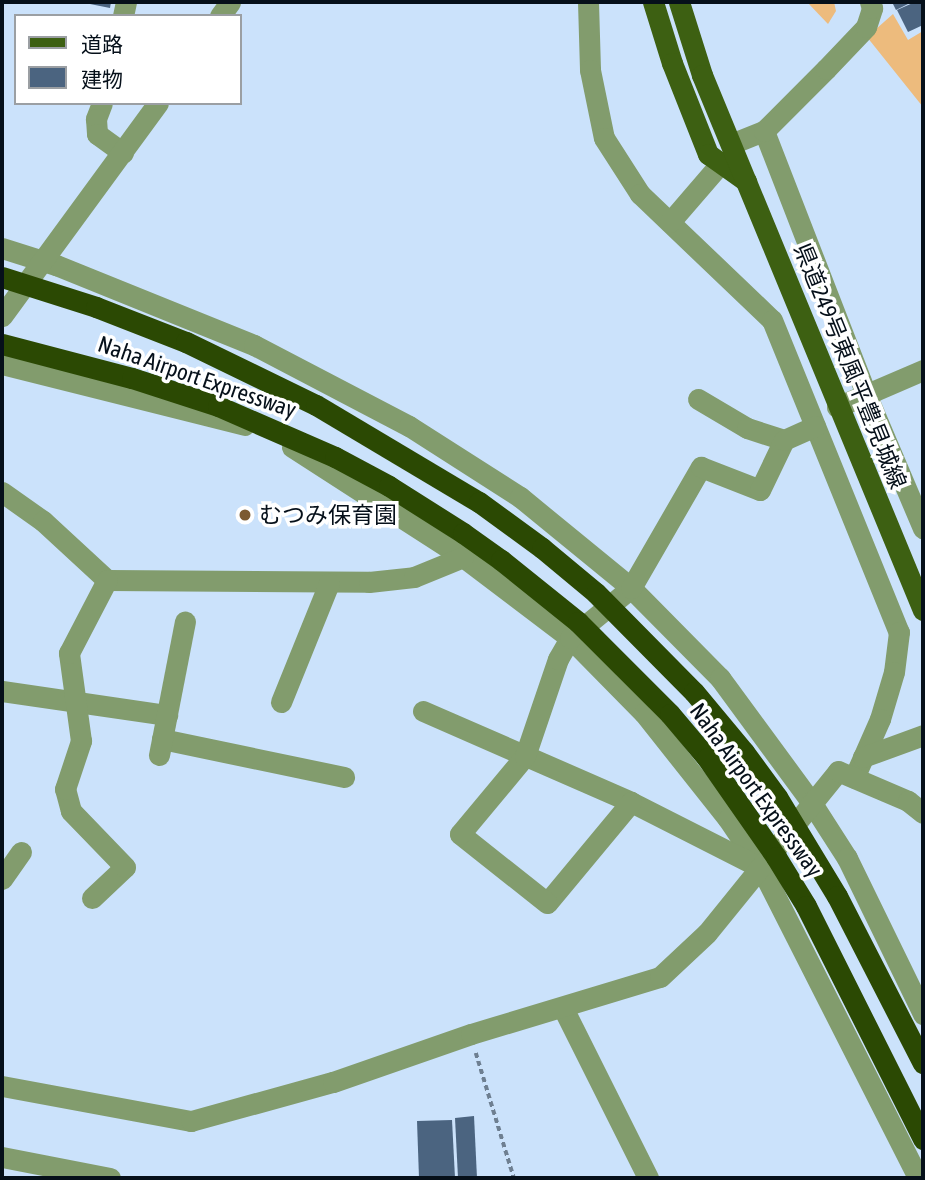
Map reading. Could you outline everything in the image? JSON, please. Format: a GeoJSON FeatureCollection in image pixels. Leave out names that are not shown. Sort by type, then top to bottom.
{"type":"FeatureCollection","features":[{"type":"Feature","properties":{"kind":"highway","name":"Naha Airport Expressway"},"geometry":{"type":"LineString","coordinates":[[2,277],[96,307],[186,342],[316,405],[390,446],[480,502],[542,548],[587,586],[657,652],[694,692],[777,797],[849,918],[923,1063]]}},
{"type":"Feature","properties":{"kind":"highway","name":"Naha Airport Expressway"},"geometry":{"type":"LineString","coordinates":[[2,344],[119,374],[218,406],[335,457],[389,486],[463,533],[502,560],[578,622],[670,714],[707,758],[776,857],[817,927],[923,1139]]}},
{"type":"Feature","properties":{"kind":"main road"},"geometry":{"type":"LineString","coordinates":[[653,2],[708,154],[746,181]]}},
{"type":"Feature","properties":{"kind":"main road","name":"県道249号東風平豊見城線"},"geometry":{"type":"LineString","coordinates":[[679,2],[702,75],[923,610]]}},
{"type":"Feature","properties":{"kind":"street"},"geometry":{"type":"LineString","coordinates":[[588,2],[590,69],[604,138],[640,194],[772,320],[899,632],[894,673],[880,719],[854,778]]}},
{"type":"Feature","properties":{"kind":"street"},"geometry":{"type":"LineString","coordinates":[[731,144],[764,131],[866,27],[872,8],[870,2]]}},
{"type":"Feature","properties":{"kind":"street"},"geometry":{"type":"LineString","coordinates":[[101,105],[96,119],[97,134],[123,153]]}},
{"type":"Feature","properties":{"kind":"street"},"geometry":{"type":"LineString","coordinates":[[2,316],[157,105]]}},
{"type":"Feature","properties":{"kind":"street"},"geometry":{"type":"LineString","coordinates":[[764,131],[866,394],[923,528]]}},
{"type":"Feature","properties":{"kind":"street"},"geometry":{"type":"LineString","coordinates":[[670,222],[720,164]]}},
{"type":"Feature","properties":{"kind":"street"},"geometry":{"type":"LineString","coordinates":[[2,248],[43,260],[254,345],[409,426],[520,497],[631,587],[720,678],[811,802],[847,858],[923,1014]]}},
{"type":"Feature","properties":{"kind":"street"},"geometry":{"type":"LineString","coordinates":[[2,364],[189,409],[254,428],[306,453],[463,557],[570,638],[644,713],[728,819],[761,868],[918,1178]]}},
{"type":"Feature","properties":{"kind":"street"},"geometry":{"type":"LineString","coordinates":[[837,407],[923,370]]}},
{"type":"Feature","properties":{"kind":"street"},"geometry":{"type":"LineString","coordinates":[[698,399],[747,428],[783,440],[815,426]]}},
{"type":"Feature","properties":{"kind":"street"},"geometry":{"type":"LineString","coordinates":[[631,802],[547,903],[460,834],[525,756],[558,659],[570,638],[631,587],[701,467],[760,491],[783,440]]}},
{"type":"Feature","properties":{"kind":"street"},"geometry":{"type":"LineString","coordinates":[[2,492],[43,521],[107,580],[329,583],[414,577],[463,557]]}},
{"type":"Feature","properties":{"kind":"street"},"geometry":{"type":"LineString","coordinates":[[92,898],[125,867],[71,811],[65,789],[81,741],[69,653],[107,580]]}},
{"type":"Feature","properties":{"kind":"street"},"geometry":{"type":"LineString","coordinates":[[281,702],[329,583]]}},
{"type":"Feature","properties":{"kind":"street"},"geometry":{"type":"LineString","coordinates":[[185,621],[161,747],[344,777]]}},
{"type":"Feature","properties":{"kind":"street"},"geometry":{"type":"LineString","coordinates":[[2,691],[74,699],[167,715]]}},
{"type":"Feature","properties":{"kind":"street"},"geometry":{"type":"LineString","coordinates":[[423,711],[631,802],[761,868]]}},
{"type":"Feature","properties":{"kind":"street"},"geometry":{"type":"LineString","coordinates":[[863,757],[923,735]]}},
{"type":"Feature","properties":{"kind":"street"},"geometry":{"type":"LineString","coordinates":[[2,1086],[191,1121],[333,1082],[471,1034],[660,977],[707,933],[838,771],[908,801],[923,813]]}},
{"type":"Feature","properties":{"kind":"street"},"geometry":{"type":"LineString","coordinates":[[563,1008],[648,1178]]}},
{"type":"Feature","properties":{"kind":"street"},"geometry":{"type":"LineString","coordinates":[[5,1161],[110,1178]]}},
{"type":"Feature","properties":{"kind":"path"},"geometry":{"type":"LineString","coordinates":[[471,1034],[514,1178]]}},
{"type":"Feature","properties":{"kind":"shaded area"},"geometry":{"type":"Polygon","coordinates":[[[807,2],[834,2],[836,11],[828,24],[807,2]]]}},
{"type":"Feature","properties":{"kind":"shaded area"},"geometry":{"type":"Polygon","coordinates":[[[893,14],[908,40],[923,31],[923,107],[867,37],[893,14]]]}},
{"type":"Feature","properties":{"kind":"building"},"geometry":{"type":"Polygon","coordinates":[[[80,2],[111,2],[110,8],[80,2]]]}},
{"type":"Feature","properties":{"kind":"building"},"geometry":{"type":"Polygon","coordinates":[[[892,2],[912,2],[896,10],[892,2]]]}},
{"type":"Feature","properties":{"kind":"building"},"geometry":{"type":"Polygon","coordinates":[[[915,2],[923,2],[923,25],[908,32],[897,10],[915,2]]]}},
{"type":"Feature","properties":{"kind":"building"},"geometry":{"type":"Polygon","coordinates":[[[474,1116],[477,1178],[458,1178],[455,1118],[474,1116]]]}},
{"type":"Feature","properties":{"kind":"building"},"geometry":{"type":"Polygon","coordinates":[[[452,1120],[455,1178],[419,1178],[417,1121],[452,1120]]]}},
{"type":"Feature","properties":{"kind":"place","name":"むつみ保育園"},"geometry":{"type":"Point","coordinates":[245,515]}}]}
